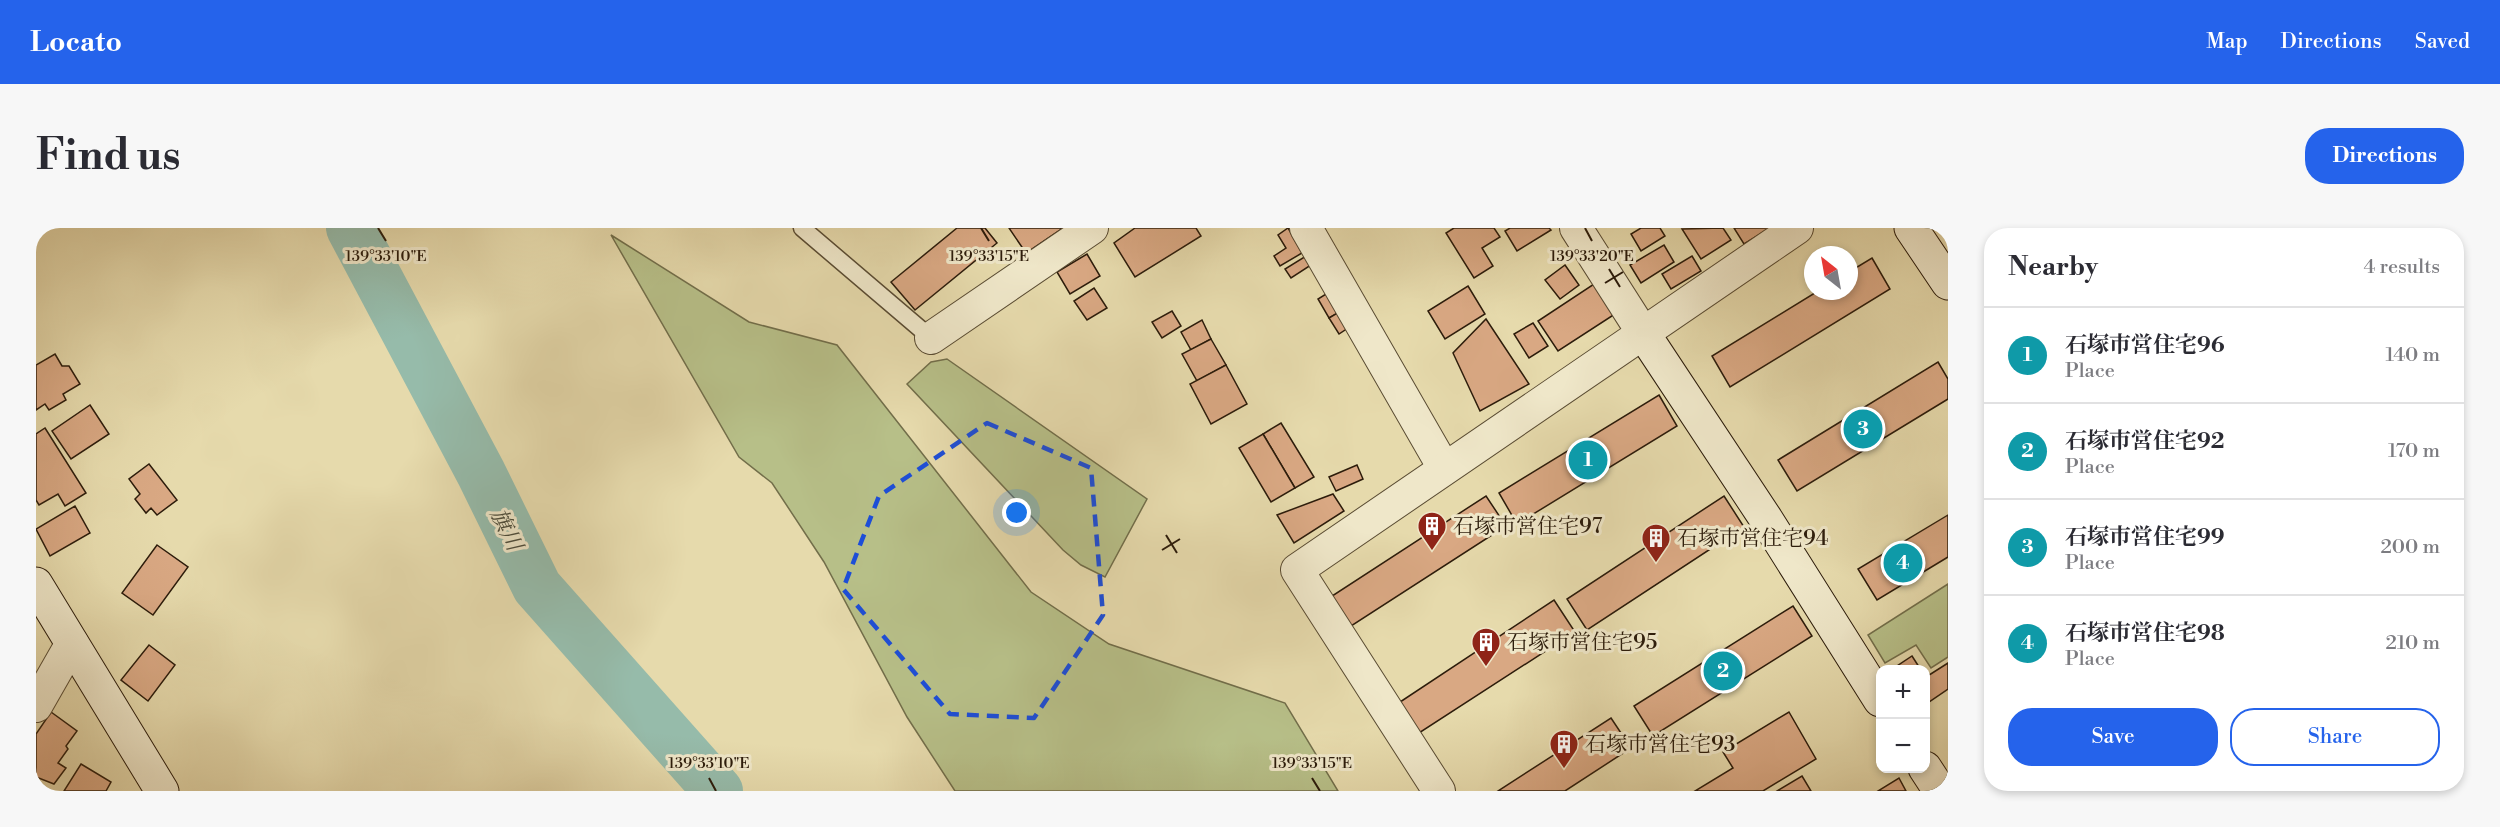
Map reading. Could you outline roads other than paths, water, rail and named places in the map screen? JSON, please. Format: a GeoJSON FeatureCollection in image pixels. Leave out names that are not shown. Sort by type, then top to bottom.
{"type":"FeatureCollection","features":[{"type":"Feature","properties":{"kind":"street"},"geometry":{"type":"LineString","coordinates":[[931,338],[1092,228]]}},
{"type":"Feature","properties":{"kind":"street"},"geometry":{"type":"LineString","coordinates":[[1305,228],[1444,468]]}},
{"type":"Feature","properties":{"kind":"street"},"geometry":{"type":"LineString","coordinates":[[1576,228],[1876,692]]}},
{"type":"Feature","properties":{"kind":"street"},"geometry":{"type":"LineString","coordinates":[[1439,791],[1297,570],[1797,228]]}},
{"type":"Feature","properties":{"kind":"street"},"geometry":{"type":"LineString","coordinates":[[1911,228],[1948,283]]}},
{"type":"Feature","properties":{"kind":"street"},"geometry":{"type":"LineString","coordinates":[[36,584],[162,791]]}},
{"type":"Feature","properties":{"kind":"street"},"geometry":{"type":"LineString","coordinates":[[36,706],[72,643]]}},
{"type":"Feature","properties":{"kind":"street"},"geometry":{"type":"LineString","coordinates":[[1928,773],[1940,791]]}},
{"type":"Feature","properties":{"kind":"lane"},"geometry":{"type":"LineString","coordinates":[[802,228],[931,338]]}},
{"type":"Feature","properties":{"kind":"waterway","name":"旗川"},"geometry":{"type":"LineString","coordinates":[[351,228],[481,473],[537,587],[718,791]]}},
{"type":"Feature","properties":{"kind":"place","name":"石塚市営住宅99"},"geometry":{"type":"Point","coordinates":[1863,429]}},
{"type":"Feature","properties":{"kind":"place","name":"石塚市営住宅96"},"geometry":{"type":"Point","coordinates":[1588,460]}},
{"type":"Feature","properties":{"kind":"place","name":"石塚市営住宅97"},"geometry":{"type":"Point","coordinates":[1432,552]}},
{"type":"Feature","properties":{"kind":"place","name":"石塚市営住宅98"},"geometry":{"type":"Point","coordinates":[1903,563]}},
{"type":"Feature","properties":{"kind":"place","name":"石塚市営住宅94"},"geometry":{"type":"Point","coordinates":[1656,564]}},
{"type":"Feature","properties":{"kind":"place","name":"石塚市営住宅95"},"geometry":{"type":"Point","coordinates":[1486,668]}},
{"type":"Feature","properties":{"kind":"place","name":"石塚市営住宅92"},"geometry":{"type":"Point","coordinates":[1723,671]}},
{"type":"Feature","properties":{"kind":"place","name":"石塚市営住宅93"},"geometry":{"type":"Point","coordinates":[1564,770]}}]}
